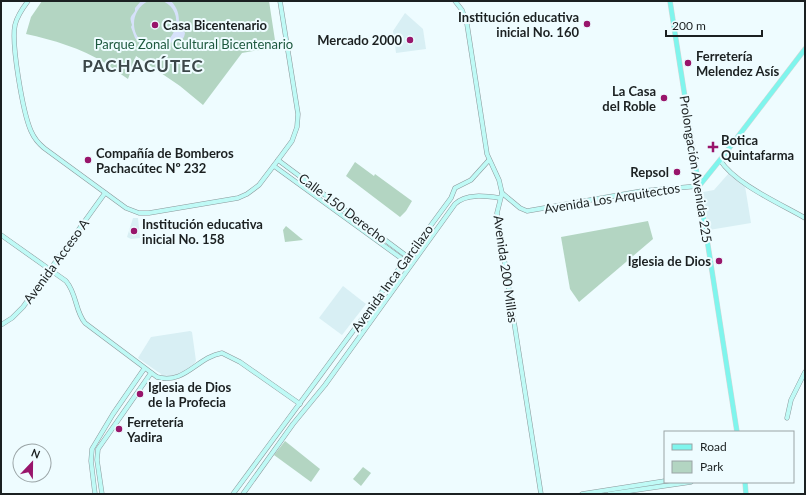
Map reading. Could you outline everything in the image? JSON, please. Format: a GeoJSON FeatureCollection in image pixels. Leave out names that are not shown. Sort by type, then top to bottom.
{"type":"FeatureCollection","features":[{"type":"Feature","properties":{"kind":"main road"},"geometry":{"type":"LineString","coordinates":[[28,1],[18,17],[14,30],[14,40],[20,81],[31,132],[37,141],[63,162],[130,210],[139,213],[149,213],[238,198],[247,194],[259,185],[292,141],[298,119],[280,1]]}},
{"type":"Feature","properties":{"kind":"main road"},"geometry":{"type":"LineString","coordinates":[[456,1],[462,10],[467,24],[486,148],[489,160],[499,180],[502,193]]}},
{"type":"Feature","properties":{"kind":"main road","name":"Prolongación Avenida 225"},"geometry":{"type":"LineString","coordinates":[[670,1],[737,431]]}},
{"type":"Feature","properties":{"kind":"main road","name":"Avenida Los Arquitectos"},"geometry":{"type":"LineString","coordinates":[[502,193],[520,208],[527,211],[642,191],[699,186],[805,49]]}},
{"type":"Feature","properties":{"kind":"main road","name":"Calle 150 Derecho"},"geometry":{"type":"LineString","coordinates":[[278,160],[408,257]]}},
{"type":"Feature","properties":{"kind":"main road","name":"Avenida Inca Garcilazo"},"geometry":{"type":"LineString","coordinates":[[233,494],[451,198],[455,188],[471,180],[489,160]]}},
{"type":"Feature","properties":{"kind":"main road"},"geometry":{"type":"LineString","coordinates":[[720,160],[727,168],[750,187],[805,218]]}},
{"type":"Feature","properties":{"kind":"main road","name":"Calle 150 Derecho"},"geometry":{"type":"LineString","coordinates":[[274,166],[405,261]]}},
{"type":"Feature","properties":{"kind":"main road","name":"Avenida Acceso A"},"geometry":{"type":"LineString","coordinates":[[1,325],[8,322],[17,314],[105,193]]}},
{"type":"Feature","properties":{"kind":"main road","name":"Avenida 200 Millas"},"geometry":{"type":"LineString","coordinates":[[502,193],[497,213],[541,494]]}},
{"type":"Feature","properties":{"kind":"main road","name":"Avenida Inca Garcilazo"},"geometry":{"type":"LineString","coordinates":[[243,494],[455,204],[460,199],[469,197],[488,196],[500,198]]}},
{"type":"Feature","properties":{"kind":"main road"},"geometry":{"type":"LineString","coordinates":[[1,235],[66,281],[74,293],[78,312],[84,323],[144,369],[157,377],[165,379],[180,377],[212,356],[222,353],[240,362],[300,404]]}},
{"type":"Feature","properties":{"kind":"main road"},"geometry":{"type":"LineString","coordinates":[[95,494],[91,461],[92,449],[113,414],[144,369]]}},
{"type":"Feature","properties":{"kind":"main road"},"geometry":{"type":"LineString","coordinates":[[787,418],[791,400],[805,372]]}},
{"type":"Feature","properties":{"kind":"main road"},"geometry":{"type":"LineString","coordinates":[[102,494],[97,460],[98,449],[151,373]]}},
{"type":"Feature","properties":{"kind":"main road"},"geometry":{"type":"LineString","coordinates":[[582,494],[664,481]]}},
{"type":"Feature","properties":{"kind":"main road"},"geometry":{"type":"LineString","coordinates":[[609,494],[684,483]]}},
{"type":"Feature","properties":{"kind":"main road"},"geometry":{"type":"LineString","coordinates":[[745,483],[746,494]]}},
{"type":"Feature","properties":{"kind":"shaded area"},"geometry":{"type":"Polygon","coordinates":[[[141,1],[148,1],[142,5],[138,11],[134,20],[134,27],[135,32],[143,42],[152,46],[161,45],[168,40],[173,33],[176,25],[176,16],[171,7],[163,1],[171,1],[177,9],[179,23],[185,33],[183,39],[158,49],[156,47],[149,49],[144,45],[141,45],[135,38],[131,27],[131,18],[135,8],[141,1]]]}},
{"type":"Feature","properties":{"kind":"shaded area","name":"Mercado 2000"},"geometry":{"type":"Polygon","coordinates":[[[405,13],[423,29],[426,49],[396,53],[393,31],[405,13]]]}},
{"type":"Feature","properties":{"kind":"shaded area"},"geometry":{"type":"Polygon","coordinates":[[[729,173],[745,186],[751,223],[709,230],[703,192],[714,190],[729,173]]]}},
{"type":"Feature","properties":{"kind":"shaded area","name":"Institución educativa inicial No. 158"},"geometry":{"type":"Polygon","coordinates":[[[133,218],[138,218],[140,238],[131,239],[127,237],[133,218]]]}},
{"type":"Feature","properties":{"kind":"shaded area"},"geometry":{"type":"Polygon","coordinates":[[[343,286],[366,304],[342,335],[319,318],[343,286]]]}},
{"type":"Feature","properties":{"kind":"shaded area"},"geometry":{"type":"Polygon","coordinates":[[[190,331],[192,332],[196,361],[178,376],[163,377],[160,373],[138,358],[151,337],[190,331]]]}},
{"type":"Feature","properties":{"kind":"green space","name":"Parque Zonal Cultural Bicentenario"},"geometry":{"type":"Polygon","coordinates":[[[42,1],[269,1],[276,47],[242,53],[203,105],[180,86],[136,56],[128,79],[105,63],[77,49],[26,34],[31,17],[42,1]]]}},
{"type":"Feature","properties":{"kind":"green space"},"geometry":{"type":"Polygon","coordinates":[[[355,162],[374,176],[375,174],[412,201],[400,217],[346,176],[355,162]]]}},
{"type":"Feature","properties":{"kind":"green space"},"geometry":{"type":"Polygon","coordinates":[[[648,221],[653,239],[579,302],[570,289],[561,237],[648,221]]]}},
{"type":"Feature","properties":{"kind":"green space"},"geometry":{"type":"Polygon","coordinates":[[[286,226],[303,240],[285,242],[283,230],[286,226]]]}},
{"type":"Feature","properties":{"kind":"green space"},"geometry":{"type":"Polygon","coordinates":[[[285,441],[320,469],[311,482],[274,455],[285,441]]]}},
{"type":"Feature","properties":{"kind":"green space"},"geometry":{"type":"Polygon","coordinates":[[[363,467],[371,473],[361,486],[353,479],[363,467]]]}},
{"type":"Feature","properties":{"kind":"place","name":"Institución educativa inicial No. 160"},"geometry":{"type":"Point","coordinates":[587,24]}},
{"type":"Feature","properties":{"kind":"place","name":"Casa Bicentenario"},"geometry":{"type":"Point","coordinates":[155,25]}},
{"type":"Feature","properties":{"kind":"place","name":"Mercado 2000"},"geometry":{"type":"Point","coordinates":[410,40]}},
{"type":"Feature","properties":{"kind":"place","name":"Ferretería Melendez Asís"},"geometry":{"type":"Point","coordinates":[688,63]}},
{"type":"Feature","properties":{"kind":"place","name":"La Casa del Roble"},"geometry":{"type":"Point","coordinates":[664,98]}},
{"type":"Feature","properties":{"kind":"place","name":"Botica Quintafarma"},"geometry":{"type":"Point","coordinates":[713,147]}},
{"type":"Feature","properties":{"kind":"place","name":"Compañía de Bomberos Pachacútec Nº 232"},"geometry":{"type":"Point","coordinates":[88,160]}},
{"type":"Feature","properties":{"kind":"place","name":"Repsol"},"geometry":{"type":"Point","coordinates":[677,172]}},
{"type":"Feature","properties":{"kind":"place","name":"Institución educativa inicial No. 158"},"geometry":{"type":"Point","coordinates":[134,231]}},
{"type":"Feature","properties":{"kind":"place","name":"Iglesia de Dios"},"geometry":{"type":"Point","coordinates":[719,261]}},
{"type":"Feature","properties":{"kind":"place","name":"Iglesia de Dios de la Profecia"},"geometry":{"type":"Point","coordinates":[140,394]}},
{"type":"Feature","properties":{"kind":"place","name":"Ferretería Yadira"},"geometry":{"type":"Point","coordinates":[119,429]}},
{"type":"Feature","properties":{"kind":"district","name":"PACHACÚTEC"},"geometry":{"type":"Point","coordinates":[143,65]}}]}
